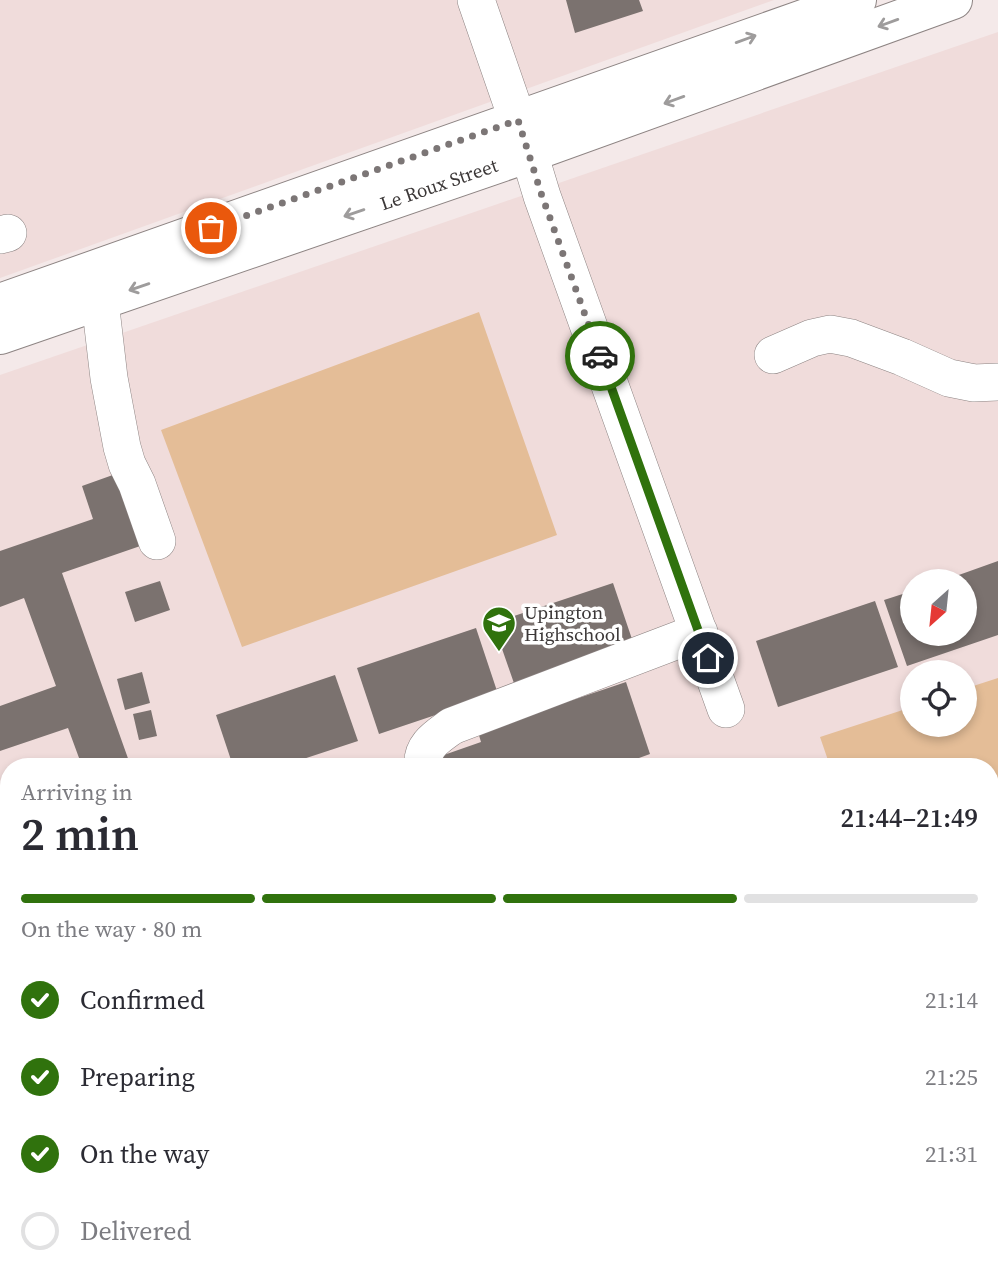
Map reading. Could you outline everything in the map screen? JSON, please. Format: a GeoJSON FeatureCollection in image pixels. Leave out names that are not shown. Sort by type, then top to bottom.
{"type":"FeatureCollection","features":[{"type":"Feature","properties":{"kind":"highway","name":"Le Roux Street"},"geometry":{"type":"LineString","coordinates":[[0,335],[100,301],[524,136],[856,0]]}},
{"type":"Feature","properties":{"kind":"highway","name":"Le Roux Street"},"geometry":{"type":"LineString","coordinates":[[0,303],[953,0]]}},
{"type":"Feature","properties":{"kind":"street"},"geometry":{"type":"LineString","coordinates":[[476,0],[542,196],[726,709]]}},
{"type":"Feature","properties":{"kind":"street"},"geometry":{"type":"LineString","coordinates":[[100,301],[108,378],[122,447],[157,541]]}},
{"type":"Feature","properties":{"kind":"street"},"geometry":{"type":"LineString","coordinates":[[773,355],[811,338],[830,334],[851,338],[950,378],[974,383],[998,383]]}},
{"type":"Feature","properties":{"kind":"street"},"geometry":{"type":"LineString","coordinates":[[423,758],[428,744],[452,726],[699,632]]}},
{"type":"Feature","properties":{"kind":"shaded area"},"geometry":{"type":"Polygon","coordinates":[[[0,0],[774,0],[0,278],[0,0]]]}},
{"type":"Feature","properties":{"kind":"shaded area","name":"Upington Highschool"},"geometry":{"type":"Polygon","coordinates":[[[998,32],[998,758],[0,758],[0,375],[998,32]]]}},
{"type":"Feature","properties":{"kind":"shaded area"},"geometry":{"type":"Polygon","coordinates":[[[479,312],[557,535],[242,647],[161,430],[479,312]]]}},
{"type":"Feature","properties":{"kind":"shaded area"},"geometry":{"type":"Polygon","coordinates":[[[998,678],[998,758],[827,758],[820,737],[900,711],[900,737],[977,737],[977,685],[998,678]]]}},
{"type":"Feature","properties":{"kind":"building"},"geometry":{"type":"Polygon","coordinates":[[[566,0],[639,0],[643,11],[575,33],[566,0]]]}},
{"type":"Feature","properties":{"kind":"building"},"geometry":{"type":"Polygon","coordinates":[[[124,471],[149,543],[62,573],[128,758],[79,758],[68,728],[0,751],[0,706],[56,686],[24,598],[0,607],[0,551],[93,519],[82,486],[124,471]]]}},
{"type":"Feature","properties":{"kind":"building"},"geometry":{"type":"Polygon","coordinates":[[[998,561],[998,635],[977,642],[977,569],[998,561]]]}},
{"type":"Feature","properties":{"kind":"building"},"geometry":{"type":"Polygon","coordinates":[[[160,581],[170,610],[135,622],[125,592],[160,581]]]}},
{"type":"Feature","properties":{"kind":"building"},"geometry":{"type":"Polygon","coordinates":[[[613,583],[635,648],[516,689],[493,623],[613,583]]]}},
{"type":"Feature","properties":{"kind":"building"},"geometry":{"type":"Polygon","coordinates":[[[900,595],[900,646],[884,600],[900,595]]]}},
{"type":"Feature","properties":{"kind":"building"},"geometry":{"type":"Polygon","coordinates":[[[875,601],[898,667],[778,707],[756,641],[875,601]]]}},
{"type":"Feature","properties":{"kind":"building"},"geometry":{"type":"Polygon","coordinates":[[[476,628],[498,694],[379,734],[357,668],[476,628]]]}},
{"type":"Feature","properties":{"kind":"building"},"geometry":{"type":"Polygon","coordinates":[[[900,646],[966,646],[925,660],[905,660],[900,646]]]}},
{"type":"Feature","properties":{"kind":"building"},"geometry":{"type":"Polygon","coordinates":[[[142,672],[150,703],[125,710],[117,679],[142,672]]]}},
{"type":"Feature","properties":{"kind":"building"},"geometry":{"type":"Polygon","coordinates":[[[335,675],[358,741],[306,758],[230,758],[216,715],[335,675]]]}},
{"type":"Feature","properties":{"kind":"building"},"geometry":{"type":"Polygon","coordinates":[[[626,682],[650,754],[639,758],[442,758],[481,742],[478,732],[626,682]]]}},
{"type":"Feature","properties":{"kind":"building"},"geometry":{"type":"Polygon","coordinates":[[[151,710],[157,736],[139,740],[133,714],[151,710]]]}},
{"type":"Feature","properties":{"kind":"way so far"},"geometry":{"type":"LineString","coordinates":[[211,228],[518,120],[542,196],[600,356]]}},
{"type":"Feature","properties":{"kind":"place","name":"Upington Highschool"},"geometry":{"type":"Point","coordinates":[499,653]}},
{"type":"Feature","properties":{"kind":"route"},"geometry":{"type":"LineString","coordinates":[[600,356],[708,658]]}}]}
